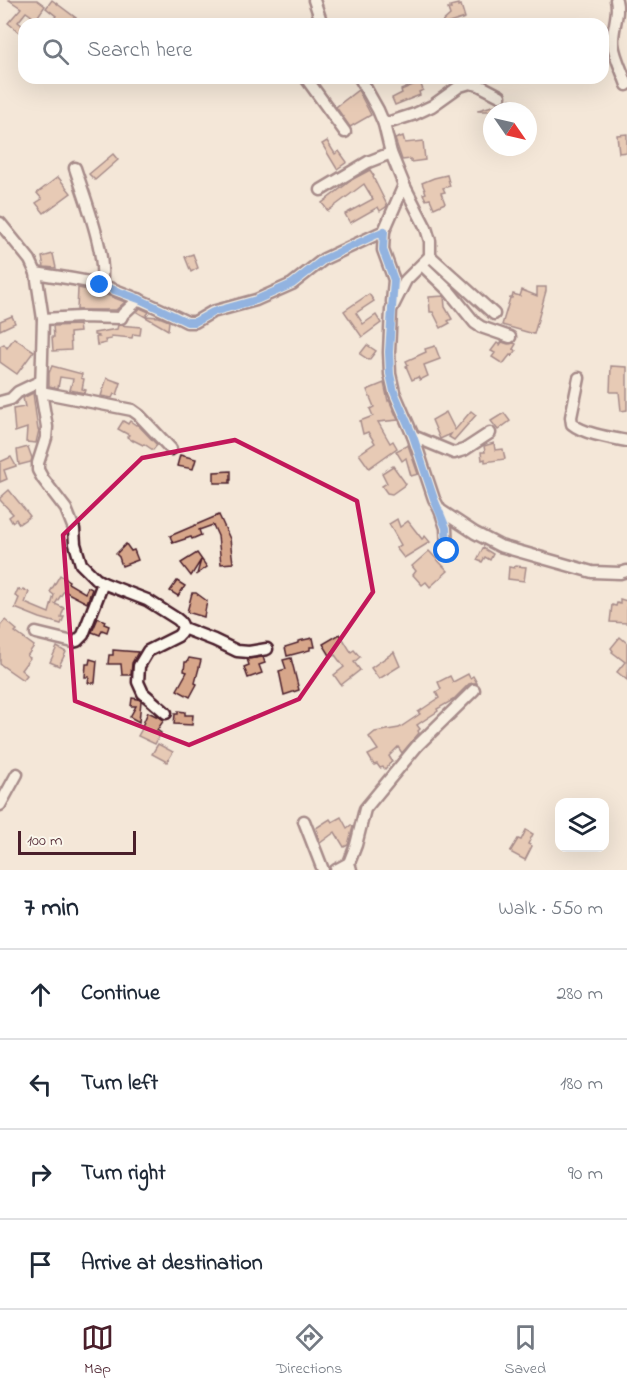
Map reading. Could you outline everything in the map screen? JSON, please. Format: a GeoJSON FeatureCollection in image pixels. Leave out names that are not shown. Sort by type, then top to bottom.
{"type":"FeatureCollection","features":[{"type":"Feature","properties":{"kind":"street"},"geometry":{"type":"LineString","coordinates":[[314,0],[320,18]]}},
{"type":"Feature","properties":{"kind":"street"},"geometry":{"type":"LineString","coordinates":[[616,0],[618,8],[613,45],[627,85]]}},
{"type":"Feature","properties":{"kind":"street"},"geometry":{"type":"LineString","coordinates":[[310,84],[345,132]]}},
{"type":"Feature","properties":{"kind":"street"},"geometry":{"type":"LineString","coordinates":[[363,84],[384,124],[391,153],[430,241],[430,256],[405,280],[391,310]]}},
{"type":"Feature","properties":{"kind":"street"},"geometry":{"type":"LineString","coordinates":[[384,124],[432,106],[460,86],[467,84]]}},
{"type":"Feature","properties":{"kind":"street"},"geometry":{"type":"LineString","coordinates":[[474,84],[500,96]]}},
{"type":"Feature","properties":{"kind":"street"},"geometry":{"type":"LineString","coordinates":[[321,190],[368,162],[391,153]]}},
{"type":"Feature","properties":{"kind":"street"},"geometry":{"type":"LineString","coordinates":[[75,168],[93,222],[103,270],[100,285]]}},
{"type":"Feature","properties":{"kind":"street"},"geometry":{"type":"LineString","coordinates":[[404,185],[384,231],[383,250],[394,280],[389,352],[390,374],[394,392],[413,436],[446,528],[447,551]]}},
{"type":"Feature","properties":{"kind":"street"},"geometry":{"type":"LineString","coordinates":[[2,228],[30,260],[36,273],[43,319],[41,387],[47,427],[38,470],[66,509],[74,530],[75,544],[81,564],[96,579],[147,600],[177,619],[183,628],[237,651],[267,649]]}},
{"type":"Feature","properties":{"kind":"street"},"geometry":{"type":"LineString","coordinates":[[36,273],[100,285],[139,299],[187,322],[195,322],[213,312],[256,300],[292,284],[324,259],[384,231]]}},
{"type":"Feature","properties":{"kind":"street"},"geometry":{"type":"LineString","coordinates":[[430,256],[494,314]]}},
{"type":"Feature","properties":{"kind":"street"},"geometry":{"type":"LineString","coordinates":[[422,265],[449,291],[475,323],[510,337]]}},
{"type":"Feature","properties":{"kind":"street"},"geometry":{"type":"LineString","coordinates":[[43,319],[121,318],[139,299]]}},
{"type":"Feature","properties":{"kind":"street"},"geometry":{"type":"LineString","coordinates":[[579,378],[571,417],[572,424],[576,428],[627,441]]}},
{"type":"Feature","properties":{"kind":"street"},"geometry":{"type":"LineString","coordinates":[[0,402],[11,399],[18,392],[41,387],[132,410],[171,449]]}},
{"type":"Feature","properties":{"kind":"street"},"geometry":{"type":"LineString","coordinates":[[413,436],[454,453],[464,450],[490,433]]}},
{"type":"Feature","properties":{"kind":"street"},"geometry":{"type":"LineString","coordinates":[[440,510],[500,546],[592,572],[625,574]]}},
{"type":"Feature","properties":{"kind":"street"},"geometry":{"type":"LineString","coordinates":[[36,633],[77,641],[83,635],[103,583]]}},
{"type":"Feature","properties":{"kind":"street"},"geometry":{"type":"LineString","coordinates":[[166,713],[143,693],[138,682],[140,666],[148,651],[178,636],[183,628]]}},
{"type":"Feature","properties":{"kind":"street"},"geometry":{"type":"LineString","coordinates":[[336,870],[350,866],[365,810],[417,746],[474,690]]}},
{"type":"Feature","properties":{"kind":"street"},"geometry":{"type":"LineString","coordinates":[[0,805],[17,774]]}},
{"type":"Feature","properties":{"kind":"street"},"geometry":{"type":"LineString","coordinates":[[304,821],[323,870]]}},
{"type":"Feature","properties":{"kind":"highlighted area"},"geometry":{"type":"Polygon","coordinates":[[[235,440],[357,501],[373,592],[299,699],[189,745],[75,701],[63,535],[142,458],[235,440]]]}},
{"type":"Feature","properties":{"kind":"building"},"geometry":{"type":"Polygon","coordinates":[[[9,0],[37,0],[45,6],[37,18],[26,12],[21,18],[18,18],[18,31],[8,23],[21,8],[9,0]]]}},
{"type":"Feature","properties":{"kind":"building"},"geometry":{"type":"Polygon","coordinates":[[[52,0],[76,18],[54,18],[56,16],[46,8],[52,0]]]}},
{"type":"Feature","properties":{"kind":"building"},"geometry":{"type":"Polygon","coordinates":[[[461,5],[465,18],[447,18],[450,15],[448,9],[451,9],[450,6],[461,5]]]}},
{"type":"Feature","properties":{"kind":"building"},"geometry":{"type":"Polygon","coordinates":[[[421,84],[423,90],[419,92],[420,95],[395,105],[392,98],[402,93],[401,90],[421,84]]]}},
{"type":"Feature","properties":{"kind":"building"},"geometry":{"type":"Polygon","coordinates":[[[358,90],[371,115],[350,127],[336,107],[358,90]]]}},
{"type":"Feature","properties":{"kind":"building"},"geometry":{"type":"Polygon","coordinates":[[[627,134],[627,152],[619,153],[617,135],[627,134]]]}},
{"type":"Feature","properties":{"kind":"building"},"geometry":{"type":"Polygon","coordinates":[[[403,136],[405,143],[423,141],[425,160],[411,162],[411,159],[402,160],[395,139],[403,136]]]}},
{"type":"Feature","properties":{"kind":"building"},"geometry":{"type":"Polygon","coordinates":[[[327,141],[335,154],[339,151],[347,162],[337,169],[322,144],[327,141]]]}},
{"type":"Feature","properties":{"kind":"building"},"geometry":{"type":"Polygon","coordinates":[[[113,154],[118,160],[95,180],[89,174],[113,154]]]}},
{"type":"Feature","properties":{"kind":"building"},"geometry":{"type":"Polygon","coordinates":[[[370,170],[386,207],[380,211],[378,207],[350,223],[345,214],[373,199],[364,184],[328,211],[322,203],[353,179],[370,170]]]}},
{"type":"Feature","properties":{"kind":"building"},"geometry":{"type":"Polygon","coordinates":[[[447,175],[450,186],[443,188],[445,192],[441,193],[445,203],[434,208],[430,199],[426,200],[423,194],[426,193],[422,183],[447,175]]]}},
{"type":"Feature","properties":{"kind":"building"},"geometry":{"type":"Polygon","coordinates":[[[58,177],[71,193],[44,213],[36,203],[42,199],[37,193],[58,177]]]}},
{"type":"Feature","properties":{"kind":"building"},"geometry":{"type":"Polygon","coordinates":[[[53,254],[56,268],[44,267],[42,257],[53,254]]]}},
{"type":"Feature","properties":{"kind":"building"},"geometry":{"type":"Polygon","coordinates":[[[193,254],[198,268],[191,272],[185,257],[193,254]]]}},
{"type":"Feature","properties":{"kind":"building"},"geometry":{"type":"Polygon","coordinates":[[[537,287],[546,287],[546,291],[534,334],[502,325],[513,294],[520,296],[522,290],[537,296],[537,287]]]}},
{"type":"Feature","properties":{"kind":"building"},"geometry":{"type":"Polygon","coordinates":[[[78,288],[99,292],[99,294],[125,302],[116,310],[77,310],[78,288]]]}},
{"type":"Feature","properties":{"kind":"building"},"geometry":{"type":"Polygon","coordinates":[[[369,294],[374,301],[356,313],[363,324],[376,315],[381,323],[362,337],[344,311],[369,294]]]}},
{"type":"Feature","properties":{"kind":"building"},"geometry":{"type":"Polygon","coordinates":[[[444,296],[445,307],[452,319],[448,321],[450,323],[441,328],[433,312],[430,312],[429,297],[444,296]]]}},
{"type":"Feature","properties":{"kind":"building"},"geometry":{"type":"Polygon","coordinates":[[[140,308],[149,312],[146,316],[169,321],[168,330],[137,312],[140,308]]]}},
{"type":"Feature","properties":{"kind":"building"},"geometry":{"type":"Polygon","coordinates":[[[12,316],[15,323],[0,330],[0,321],[12,316]]]}},
{"type":"Feature","properties":{"kind":"building"},"geometry":{"type":"Polygon","coordinates":[[[79,325],[80,332],[70,333],[71,350],[53,351],[53,326],[79,325]]]}},
{"type":"Feature","properties":{"kind":"building"},"geometry":{"type":"Polygon","coordinates":[[[118,325],[141,327],[140,335],[133,334],[132,338],[111,336],[111,339],[105,340],[106,343],[97,345],[96,337],[99,337],[94,333],[117,329],[118,325]]]}},
{"type":"Feature","properties":{"kind":"building"},"geometry":{"type":"Polygon","coordinates":[[[14,338],[34,351],[17,374],[0,362],[0,346],[4,344],[7,348],[14,338]]]}},
{"type":"Feature","properties":{"kind":"building"},"geometry":{"type":"Polygon","coordinates":[[[502,342],[516,344],[513,349],[516,351],[503,364],[492,357],[495,353],[491,351],[497,343],[500,345],[502,342]]]}},
{"type":"Feature","properties":{"kind":"building"},"geometry":{"type":"Polygon","coordinates":[[[367,345],[376,351],[369,360],[360,354],[367,345]]]}},
{"type":"Feature","properties":{"kind":"building"},"geometry":{"type":"Polygon","coordinates":[[[435,346],[440,359],[424,365],[428,376],[420,380],[418,377],[412,380],[406,361],[426,352],[425,349],[435,346]]]}},
{"type":"Feature","properties":{"kind":"building"},"geometry":{"type":"Polygon","coordinates":[[[52,366],[82,374],[81,378],[84,379],[82,389],[86,390],[85,393],[70,390],[73,379],[60,377],[58,388],[49,386],[49,373],[52,366]]]}},
{"type":"Feature","properties":{"kind":"building"},"geometry":{"type":"Polygon","coordinates":[[[611,366],[627,367],[627,410],[621,411],[619,392],[610,392],[611,366]]]}},
{"type":"Feature","properties":{"kind":"building"},"geometry":{"type":"Polygon","coordinates":[[[107,378],[121,383],[117,395],[114,394],[112,398],[101,396],[107,378]]]}},
{"type":"Feature","properties":{"kind":"building"},"geometry":{"type":"Polygon","coordinates":[[[384,383],[388,401],[398,420],[378,422],[390,443],[393,441],[397,448],[369,468],[359,454],[375,443],[368,432],[363,434],[360,421],[373,416],[370,409],[374,407],[367,390],[384,383]]]}},
{"type":"Feature","properties":{"kind":"building"},"geometry":{"type":"Polygon","coordinates":[[[33,393],[39,430],[36,443],[26,442],[27,428],[15,432],[13,409],[25,407],[23,398],[33,393]]]}},
{"type":"Feature","properties":{"kind":"building"},"geometry":{"type":"Polygon","coordinates":[[[471,411],[476,415],[454,440],[449,437],[451,434],[440,439],[432,420],[446,412],[455,430],[471,411]]]}},
{"type":"Feature","properties":{"kind":"building"},"geometry":{"type":"Polygon","coordinates":[[[504,413],[510,421],[498,430],[491,421],[504,413]]]}},
{"type":"Feature","properties":{"kind":"building"},"geometry":{"type":"Polygon","coordinates":[[[123,421],[128,424],[130,421],[137,424],[157,445],[153,450],[133,441],[127,437],[129,435],[118,429],[123,421]]]}},
{"type":"Feature","properties":{"kind":"building"},"geometry":{"type":"Polygon","coordinates":[[[494,443],[495,450],[503,449],[505,459],[485,462],[485,459],[482,460],[481,452],[485,452],[484,446],[494,443]]]}},
{"type":"Feature","properties":{"kind":"building"},"geometry":{"type":"Polygon","coordinates":[[[408,445],[418,474],[411,476],[406,458],[402,461],[396,451],[408,445]]]}},
{"type":"Feature","properties":{"kind":"building"},"geometry":{"type":"Polygon","coordinates":[[[28,447],[31,462],[19,465],[17,450],[28,447]]]}},
{"type":"Feature","properties":{"kind":"building"},"geometry":{"type":"Polygon","coordinates":[[[180,455],[196,459],[193,469],[177,466],[180,455]]]}},
{"type":"Feature","properties":{"kind":"building"},"geometry":{"type":"Polygon","coordinates":[[[11,457],[16,466],[4,470],[7,479],[0,482],[0,462],[11,457]]]}},
{"type":"Feature","properties":{"kind":"building"},"geometry":{"type":"Polygon","coordinates":[[[393,466],[406,484],[392,494],[387,493],[382,486],[387,483],[382,473],[393,466]]]}},
{"type":"Feature","properties":{"kind":"building"},"geometry":{"type":"Polygon","coordinates":[[[231,471],[230,483],[214,483],[214,472],[231,471]]]}},
{"type":"Feature","properties":{"kind":"building"},"geometry":{"type":"Polygon","coordinates":[[[9,490],[30,516],[19,524],[16,519],[12,522],[9,517],[13,514],[0,500],[9,490]]]}},
{"type":"Feature","properties":{"kind":"building"},"geometry":{"type":"Polygon","coordinates":[[[219,515],[230,539],[233,563],[221,564],[218,536],[213,525],[199,530],[201,535],[173,543],[170,536],[219,515]]]}},
{"type":"Feature","properties":{"kind":"building"},"geometry":{"type":"Polygon","coordinates":[[[397,519],[400,527],[408,521],[422,539],[425,536],[430,542],[404,558],[396,548],[401,545],[389,524],[397,519]]]}},
{"type":"Feature","properties":{"kind":"building"},"geometry":{"type":"Polygon","coordinates":[[[126,544],[131,551],[134,550],[138,560],[122,566],[116,554],[126,544]]]}},
{"type":"Feature","properties":{"kind":"building"},"geometry":{"type":"Polygon","coordinates":[[[483,548],[493,554],[490,560],[485,557],[482,562],[477,560],[483,548]]]}},
{"type":"Feature","properties":{"kind":"building"},"geometry":{"type":"Polygon","coordinates":[[[429,551],[448,571],[430,587],[426,582],[422,585],[413,575],[416,571],[412,566],[429,551]]]}},
{"type":"Feature","properties":{"kind":"building"},"geometry":{"type":"Polygon","coordinates":[[[197,553],[207,567],[197,574],[201,560],[191,576],[181,563],[197,553]]]}},
{"type":"Feature","properties":{"kind":"building"},"geometry":{"type":"Polygon","coordinates":[[[515,566],[526,567],[524,581],[508,579],[509,567],[514,568],[515,566]]]}},
{"type":"Feature","properties":{"kind":"building"},"geometry":{"type":"Polygon","coordinates":[[[60,575],[69,581],[68,583],[85,593],[88,587],[92,589],[87,603],[64,591],[55,604],[64,608],[61,624],[15,608],[19,598],[15,596],[18,589],[22,591],[23,589],[29,592],[25,603],[49,613],[54,595],[50,592],[60,575]]]}},
{"type":"Feature","properties":{"kind":"building"},"geometry":{"type":"Polygon","coordinates":[[[177,581],[185,586],[178,596],[170,591],[177,581]]]}},
{"type":"Feature","properties":{"kind":"building"},"geometry":{"type":"Polygon","coordinates":[[[192,593],[196,593],[207,601],[204,617],[187,612],[192,593]]]}},
{"type":"Feature","properties":{"kind":"building"},"geometry":{"type":"Polygon","coordinates":[[[620,599],[627,601],[627,623],[610,622],[612,605],[620,604],[620,599]]]}},
{"type":"Feature","properties":{"kind":"building"},"geometry":{"type":"Polygon","coordinates":[[[98,618],[109,626],[107,632],[102,630],[100,635],[92,632],[98,618]]]}},
{"type":"Feature","properties":{"kind":"building"},"geometry":{"type":"Polygon","coordinates":[[[5,620],[17,630],[15,632],[34,646],[27,656],[30,658],[21,670],[27,675],[23,680],[0,664],[0,626],[5,620]]]}},
{"type":"Feature","properties":{"kind":"building"},"geometry":{"type":"Polygon","coordinates":[[[340,634],[351,652],[354,650],[360,657],[354,662],[360,670],[341,685],[334,675],[344,667],[335,655],[331,657],[323,644],[340,634]]]}},
{"type":"Feature","properties":{"kind":"building"},"geometry":{"type":"Polygon","coordinates":[[[620,637],[627,643],[627,680],[617,672],[625,662],[612,652],[611,648],[620,637]]]}},
{"type":"Feature","properties":{"kind":"building"},"geometry":{"type":"Polygon","coordinates":[[[313,638],[315,647],[287,656],[285,647],[313,638]]]}},
{"type":"Feature","properties":{"kind":"building"},"geometry":{"type":"Polygon","coordinates":[[[57,647],[66,652],[59,666],[50,662],[57,647]]]}},
{"type":"Feature","properties":{"kind":"building"},"geometry":{"type":"Polygon","coordinates":[[[113,650],[138,652],[132,663],[131,675],[122,675],[121,664],[108,664],[109,655],[113,655],[113,650]]]}},
{"type":"Feature","properties":{"kind":"building"},"geometry":{"type":"Polygon","coordinates":[[[394,652],[400,666],[379,679],[371,668],[394,652]]]}},
{"type":"Feature","properties":{"kind":"building"},"geometry":{"type":"Polygon","coordinates":[[[263,657],[265,663],[259,665],[262,673],[248,678],[244,667],[249,665],[247,659],[263,657]]]}},
{"type":"Feature","properties":{"kind":"building"},"geometry":{"type":"Polygon","coordinates":[[[189,658],[201,660],[195,683],[197,684],[190,697],[177,690],[187,672],[184,671],[185,662],[189,658]]]}},
{"type":"Feature","properties":{"kind":"building"},"geometry":{"type":"Polygon","coordinates":[[[291,658],[299,690],[284,695],[279,671],[286,669],[283,660],[291,658]]]}},
{"type":"Feature","properties":{"kind":"building"},"geometry":{"type":"Polygon","coordinates":[[[90,659],[97,661],[95,683],[88,683],[89,677],[85,677],[86,664],[89,664],[90,659]]]}},
{"type":"Feature","properties":{"kind":"building"},"geometry":{"type":"Polygon","coordinates":[[[468,674],[470,678],[473,676],[477,683],[469,684],[453,700],[417,725],[420,729],[419,733],[402,753],[398,747],[389,756],[392,761],[385,769],[380,768],[377,764],[374,765],[368,755],[378,750],[369,737],[375,732],[399,728],[420,714],[418,712],[439,698],[436,692],[441,689],[438,682],[450,676],[453,682],[468,674]]]}},
{"type":"Feature","properties":{"kind":"building"},"geometry":{"type":"Polygon","coordinates":[[[132,698],[141,701],[139,722],[130,717],[136,706],[131,706],[132,698]]]}},
{"type":"Feature","properties":{"kind":"building"},"geometry":{"type":"Polygon","coordinates":[[[178,711],[185,712],[185,715],[193,715],[192,725],[174,724],[175,714],[178,714],[178,711]]]}},
{"type":"Feature","properties":{"kind":"building"},"geometry":{"type":"Polygon","coordinates":[[[148,712],[164,720],[157,730],[161,733],[155,744],[138,736],[148,712]]]}},
{"type":"Feature","properties":{"kind":"building"},"geometry":{"type":"Polygon","coordinates":[[[158,744],[173,752],[167,762],[152,754],[158,744]]]}},
{"type":"Feature","properties":{"kind":"building"},"geometry":{"type":"Polygon","coordinates":[[[341,817],[347,828],[351,825],[353,827],[348,845],[344,847],[335,832],[320,843],[316,828],[330,819],[332,822],[341,817]]]}},
{"type":"Feature","properties":{"kind":"building"},"geometry":{"type":"Polygon","coordinates":[[[526,830],[533,834],[528,844],[532,846],[525,860],[510,852],[518,839],[521,840],[526,830]]]}},
{"type":"Feature","properties":{"kind":"route"},"geometry":{"type":"LineString","coordinates":[[100,285],[139,299],[187,322],[195,322],[213,312],[256,300],[292,284],[324,259],[384,231],[383,250],[394,280],[389,352],[390,374],[394,392],[413,436],[446,528],[447,551]]}}]}
